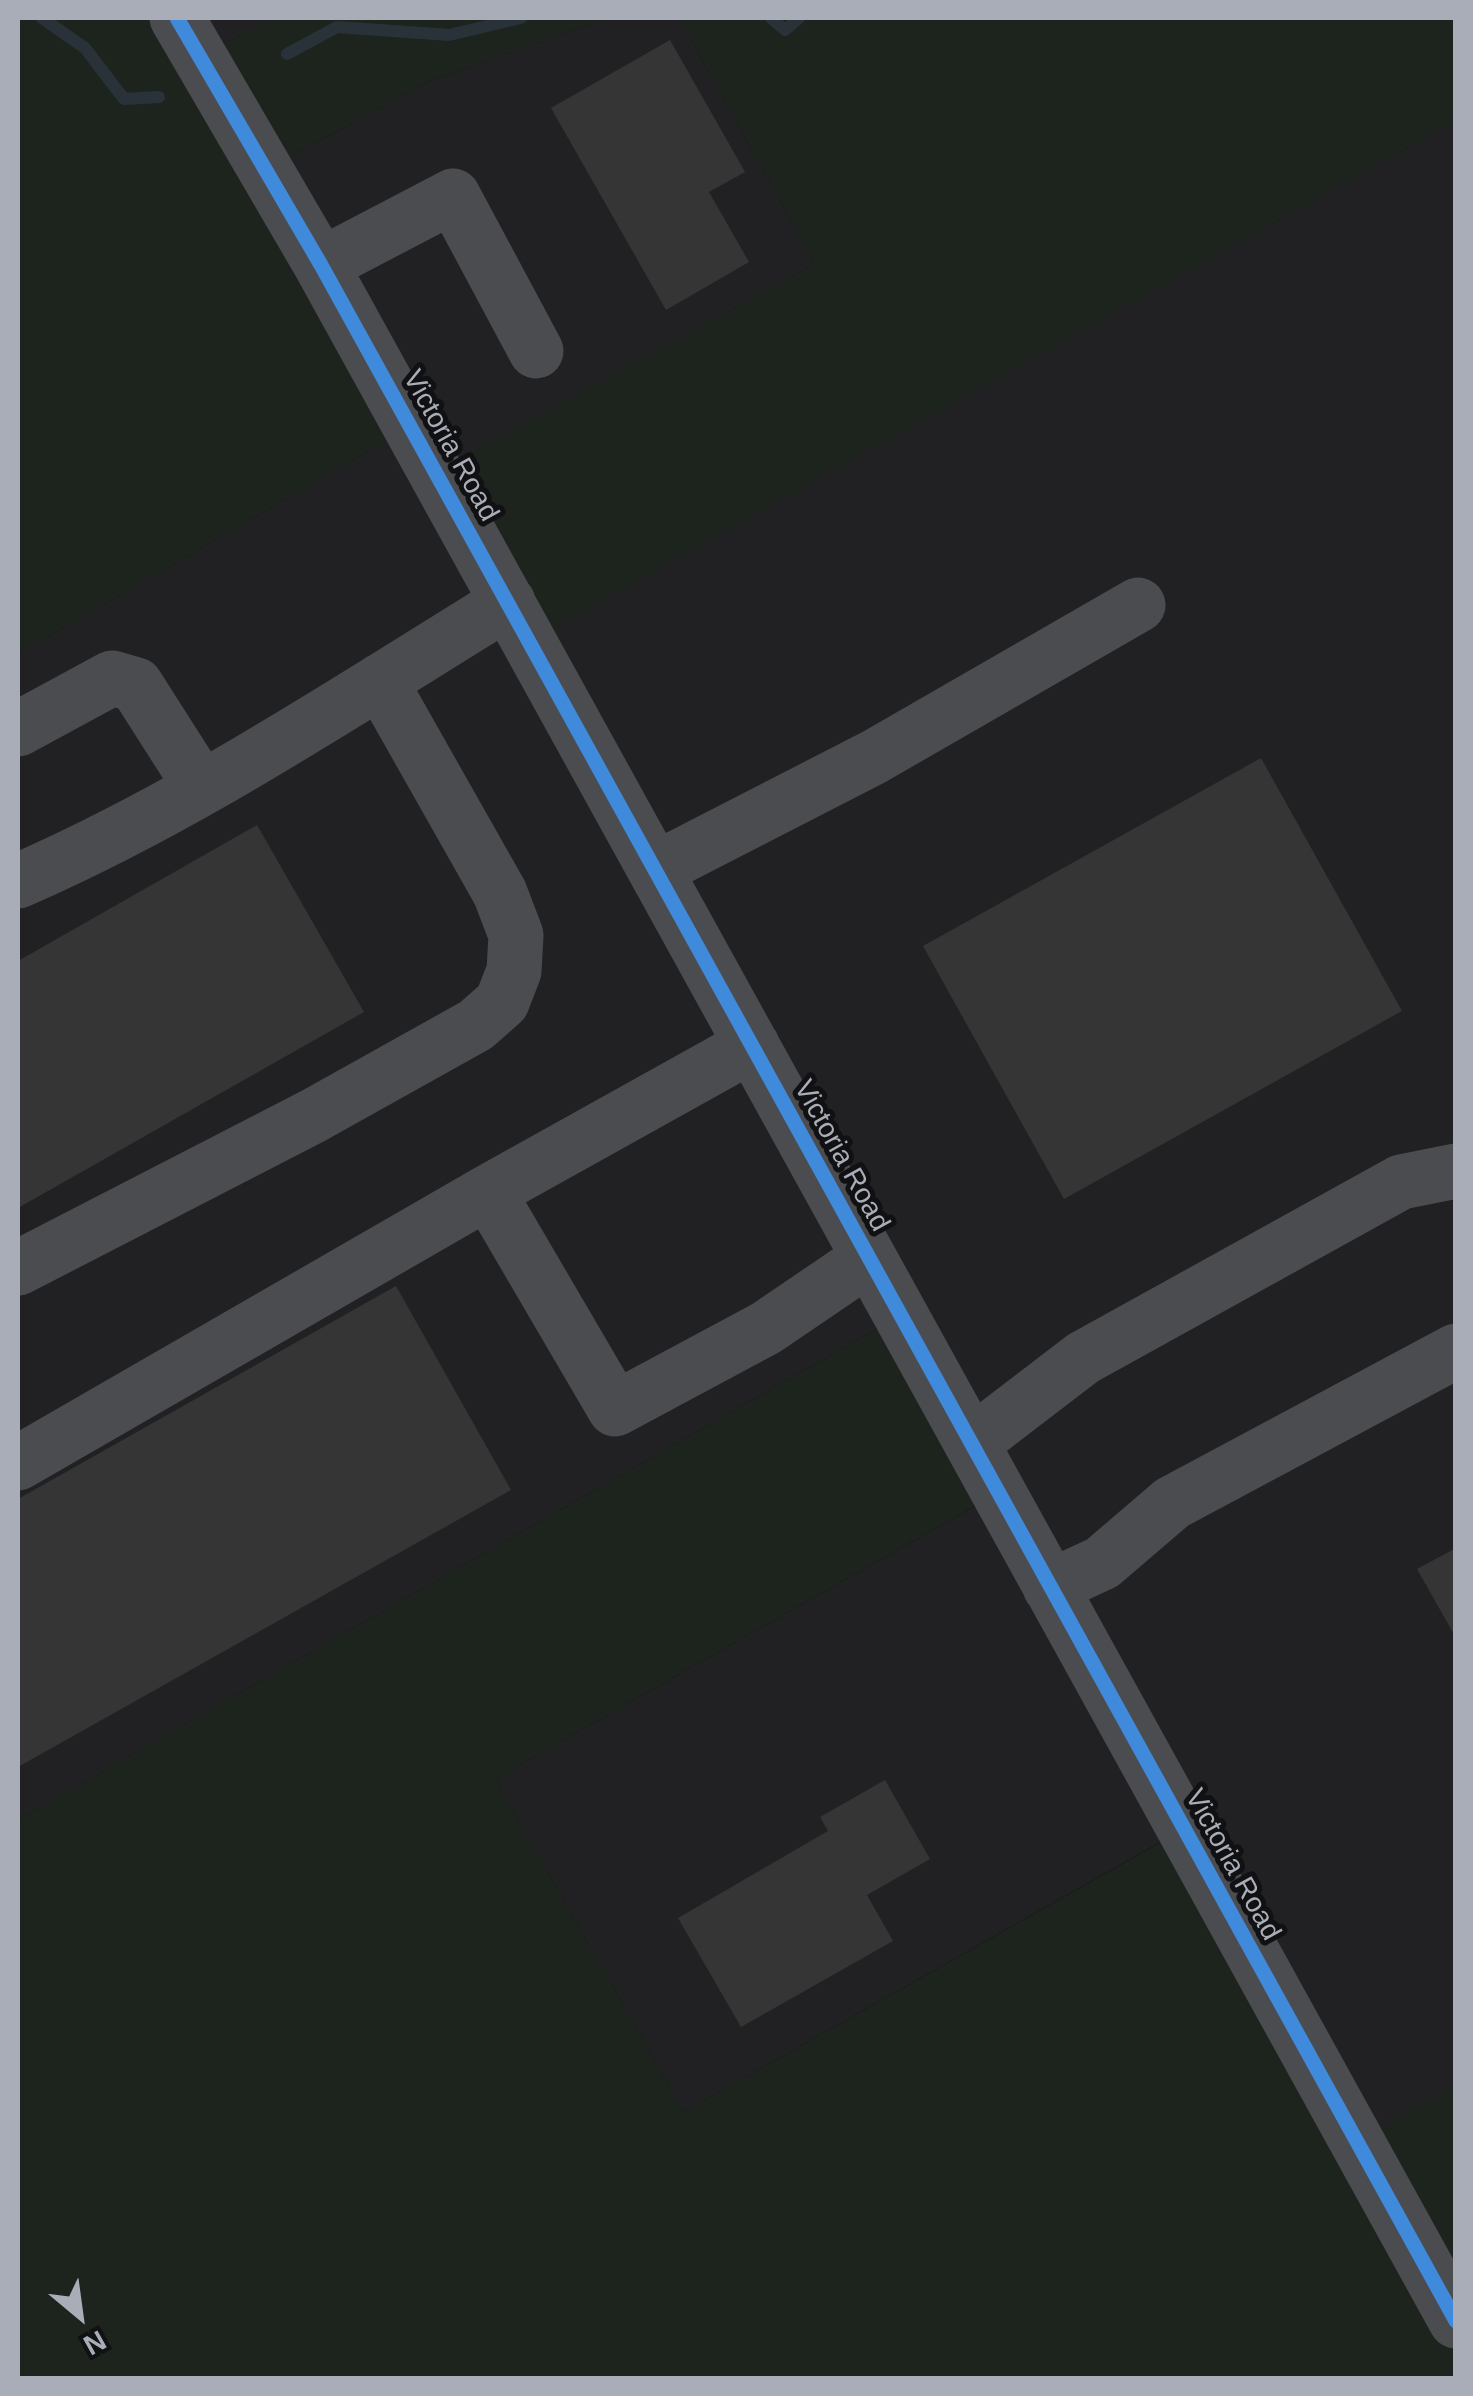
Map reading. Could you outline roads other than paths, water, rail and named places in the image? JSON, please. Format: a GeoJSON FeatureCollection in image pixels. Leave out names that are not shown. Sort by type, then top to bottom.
{"type":"FeatureCollection","features":[{"type":"Feature","properties":{"kind":"street","name":"Victoria Road"},"geometry":{"type":"LineString","coordinates":[[177,18],[321,265],[1456,2321]]}},
{"type":"Feature","properties":{"kind":"street"},"geometry":{"type":"LineString","coordinates":[[321,265],[453,196],[536,352]]}},
{"type":"Feature","properties":{"kind":"street"},"geometry":{"type":"LineString","coordinates":[[18,881],[68,859],[272,748],[508,602]]}},
{"type":"Feature","properties":{"kind":"street"},"geometry":{"type":"LineString","coordinates":[[656,869],[874,756],[1138,606]]}},
{"type":"Feature","properties":{"kind":"street"},"geometry":{"type":"LineString","coordinates":[[18,729],[112,678],[136,685],[201,786]]}},
{"type":"Feature","properties":{"kind":"street"},"geometry":{"type":"LineString","coordinates":[[18,1268],[313,1116],[476,1025],[502,1002],[514,970],[516,935],[500,893],[380,681]]}},
{"type":"Feature","properties":{"kind":"street"},"geometry":{"type":"LineString","coordinates":[[18,1463],[488,1192],[752,1046]]}},
{"type":"Feature","properties":{"kind":"street"},"geometry":{"type":"LineString","coordinates":[[972,1444],[1083,1358],[1401,1182],[1456,1171]]}},
{"type":"Feature","properties":{"kind":"street"},"geometry":{"type":"LineString","coordinates":[[488,1192],[615,1409],[766,1328],[869,1258]]}},
{"type":"Feature","properties":{"kind":"street"},"geometry":{"type":"LineString","coordinates":[[1050,1587],[1102,1563],[1172,1503],[1456,1351]]}},
{"type":"Feature","properties":{"kind":"waterway"},"geometry":{"type":"LineString","coordinates":[[42,18],[85,48],[124,99],[159,97]]}},
{"type":"Feature","properties":{"kind":"waterway"},"geometry":{"type":"LineString","coordinates":[[287,54],[337,27],[449,35],[521,18]]}},
{"type":"Feature","properties":{"kind":"waterway"},"geometry":{"type":"LineString","coordinates":[[771,18],[785,30],[799,18]]}}]}
